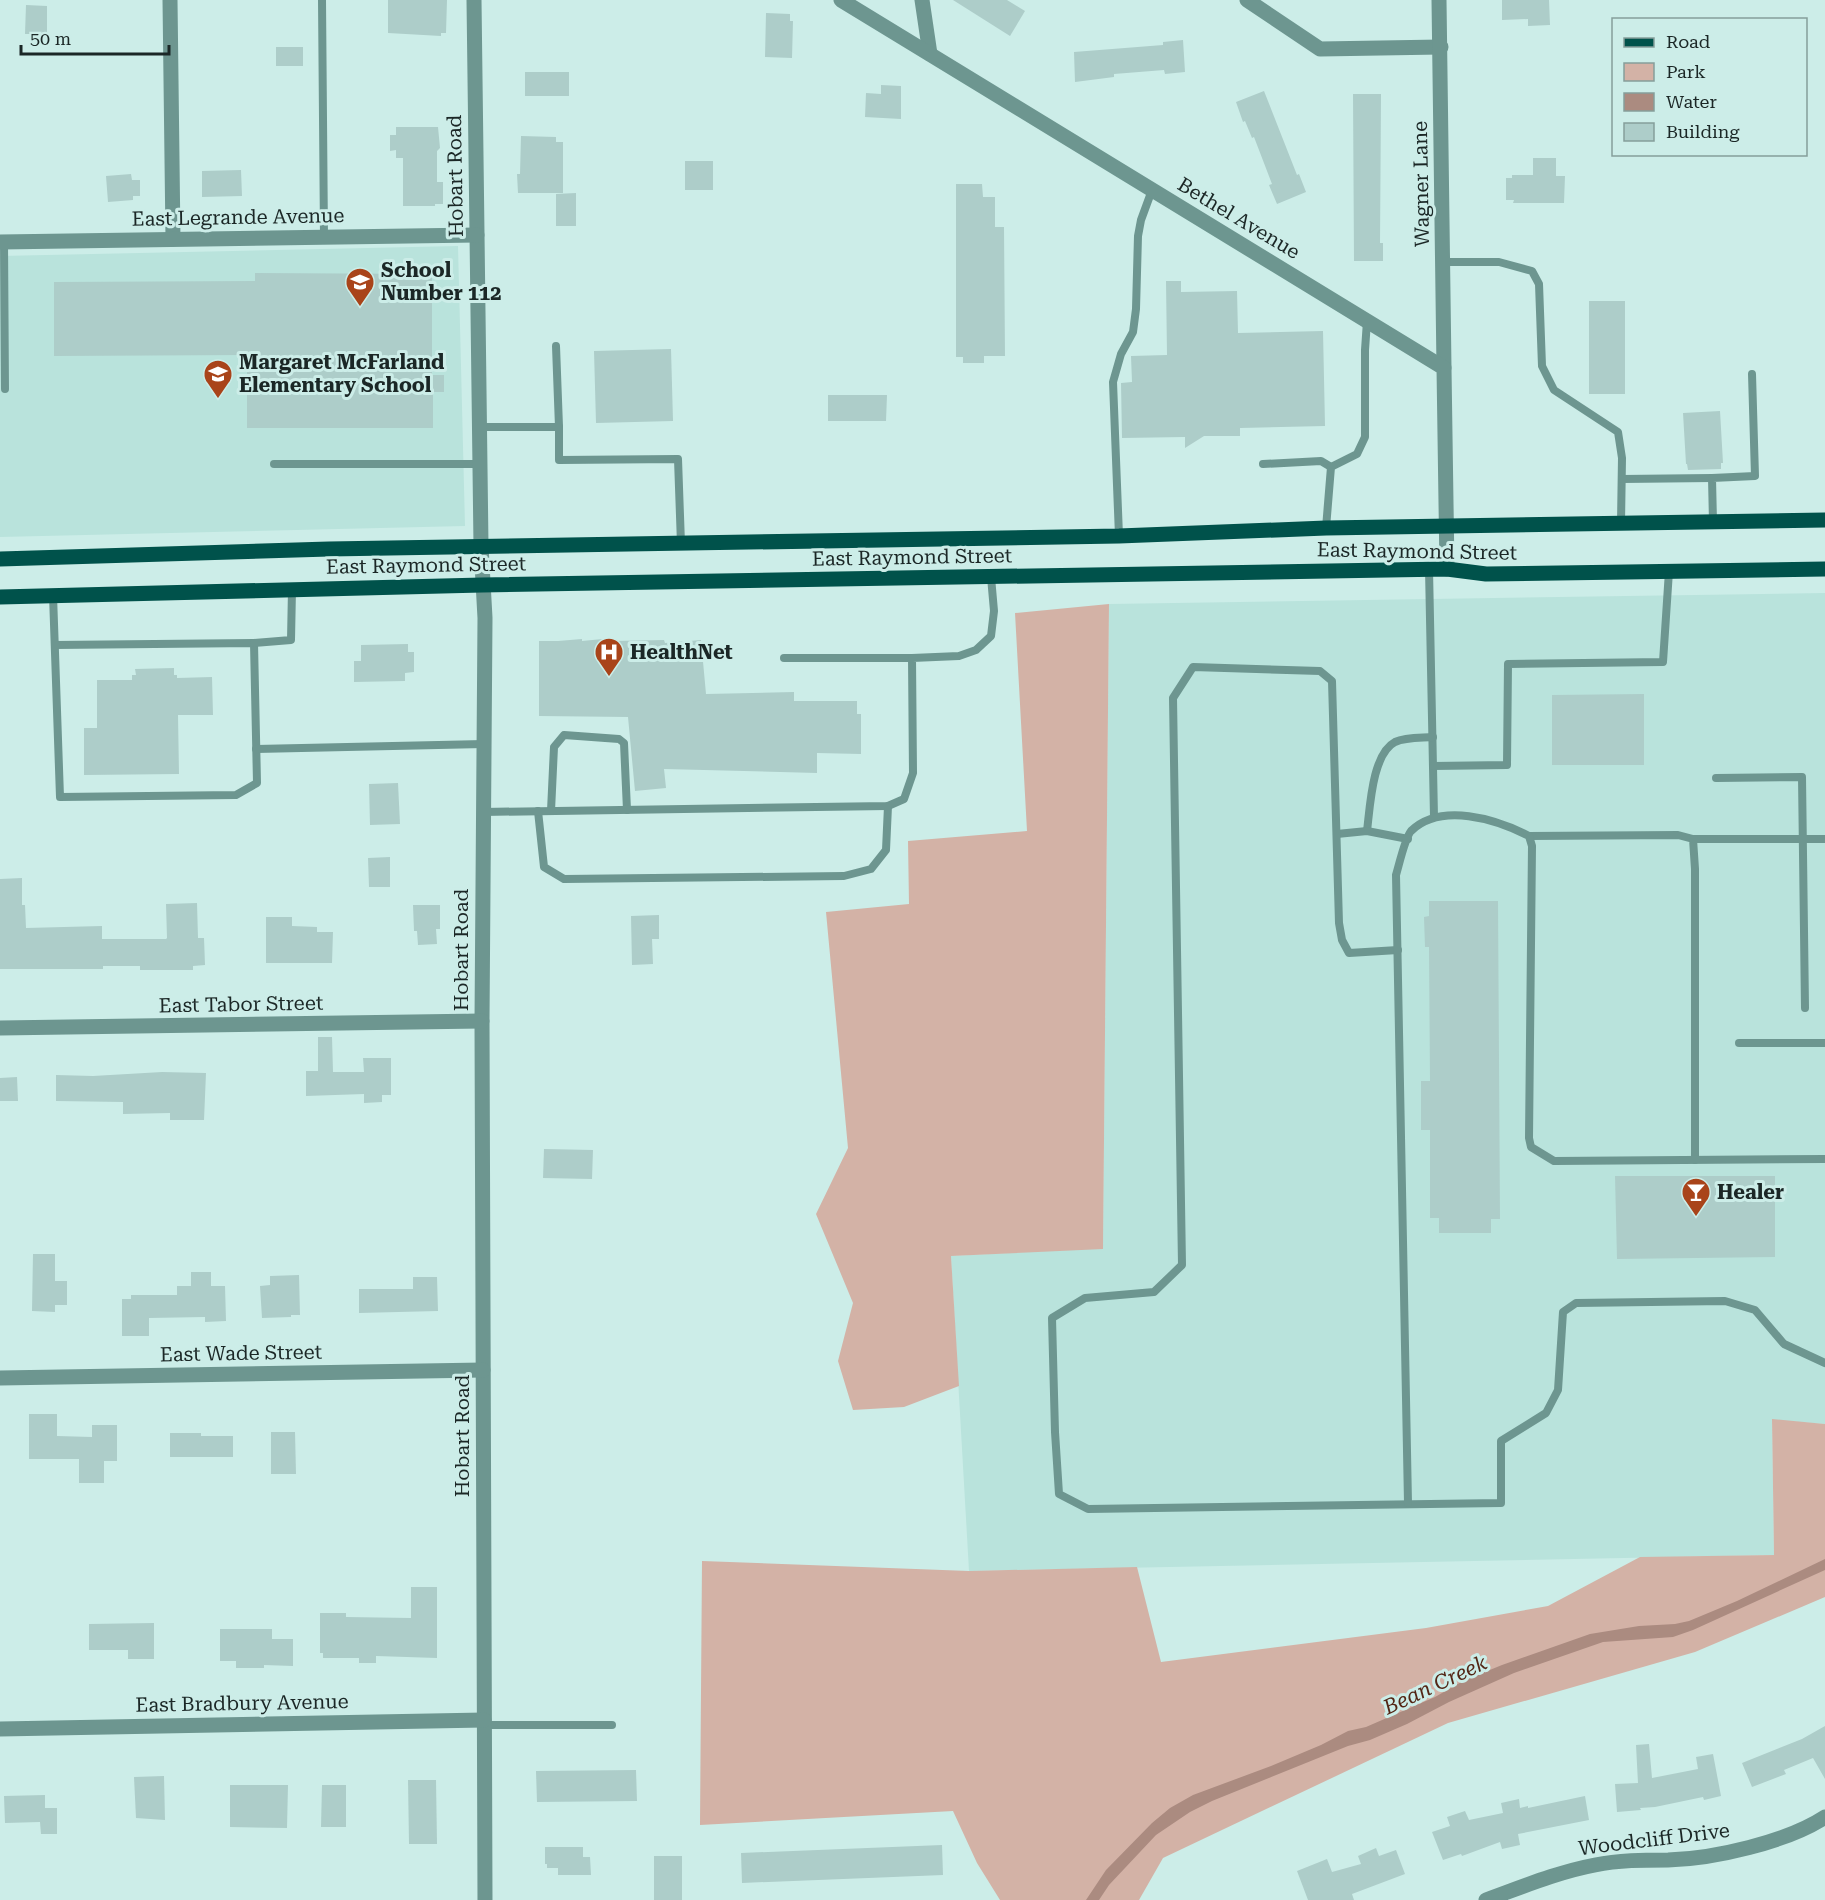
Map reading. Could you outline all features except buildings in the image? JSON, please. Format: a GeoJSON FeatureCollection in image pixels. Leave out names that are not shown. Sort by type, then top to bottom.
{"type":"FeatureCollection","features":[{"type":"Feature","properties":{"kind":"main road","name":"East Raymond Street"},"geometry":{"type":"LineString","coordinates":[[0,559],[306,549],[1119,536],[1326,528],[1825,520]]}},
{"type":"Feature","properties":{"kind":"main road","name":"East Raymond Street"},"geometry":{"type":"LineString","coordinates":[[0,597],[482,585],[1429,569],[1486,574],[1825,569]]}},
{"type":"Feature","properties":{"kind":"street"},"geometry":{"type":"LineString","coordinates":[[170,0],[173,239]]}},
{"type":"Feature","properties":{"kind":"street","name":"Hobart Road"},"geometry":{"type":"LineString","coordinates":[[474,0],[481,546],[485,618],[482,1021],[485,1900]]}},
{"type":"Feature","properties":{"kind":"street","name":"Bethel Avenue"},"geometry":{"type":"LineString","coordinates":[[841,0],[1444,368]]}},
{"type":"Feature","properties":{"kind":"street"},"geometry":{"type":"LineString","coordinates":[[922,0],[930,54]]}},
{"type":"Feature","properties":{"kind":"street"},"geometry":{"type":"LineString","coordinates":[[1247,0],[1320,50],[1441,47]]}},
{"type":"Feature","properties":{"kind":"street","name":"Wagner Lane"},"geometry":{"type":"LineString","coordinates":[[1439,0],[1444,368]]}},
{"type":"Feature","properties":{"kind":"street","name":"East Legrande Avenue"},"geometry":{"type":"LineString","coordinates":[[2,242],[477,235]]}},
{"type":"Feature","properties":{"kind":"street"},"geometry":{"type":"LineString","coordinates":[[1444,368],[1447,569]]}},
{"type":"Feature","properties":{"kind":"street","name":"East Tabor Street"},"geometry":{"type":"LineString","coordinates":[[0,1028],[482,1021]]}},
{"type":"Feature","properties":{"kind":"street","name":"East Wade Street"},"geometry":{"type":"LineString","coordinates":[[0,1378],[483,1370]]}},
{"type":"Feature","properties":{"kind":"street","name":"East Bradbury Avenue"},"geometry":{"type":"LineString","coordinates":[[0,1729],[484,1723]]}},
{"type":"Feature","properties":{"kind":"street","name":"Woodcliff Drive"},"geometry":{"type":"LineString","coordinates":[[1486,1900],[1546,1878],[1593,1865],[1622,1861],[1689,1859],[1744,1849],[1789,1834],[1825,1817]]}},
{"type":"Feature","properties":{"kind":"lane"},"geometry":{"type":"LineString","coordinates":[[322,0],[324,237]]}},
{"type":"Feature","properties":{"kind":"lane"},"geometry":{"type":"LineString","coordinates":[[1119,536],[1113,382],[1121,354],[1133,332],[1138,236],[1152,190]]}},
{"type":"Feature","properties":{"kind":"lane"},"geometry":{"type":"LineString","coordinates":[[2,242],[5,389]]}},
{"type":"Feature","properties":{"kind":"lane"},"geometry":{"type":"LineString","coordinates":[[1443,262],[1499,262],[1532,271],[1539,284],[1542,366],[1554,390],[1618,432],[1622,458],[1621,523]]}},
{"type":"Feature","properties":{"kind":"lane"},"geometry":{"type":"LineString","coordinates":[[1331,467],[1357,454],[1365,437],[1367,321]]}},
{"type":"Feature","properties":{"kind":"lane"},"geometry":{"type":"LineString","coordinates":[[556,346],[559,459],[678,459],[681,543]]}},
{"type":"Feature","properties":{"kind":"lane"},"geometry":{"type":"LineString","coordinates":[[1622,479],[1755,476],[1752,374]]}},
{"type":"Feature","properties":{"kind":"lane"},"geometry":{"type":"LineString","coordinates":[[479,427],[559,428]]}},
{"type":"Feature","properties":{"kind":"lane"},"geometry":{"type":"LineString","coordinates":[[1263,464],[1321,462],[1331,467]]}},
{"type":"Feature","properties":{"kind":"lane"},"geometry":{"type":"LineString","coordinates":[[274,464],[480,464]]}},
{"type":"Feature","properties":{"kind":"lane"},"geometry":{"type":"LineString","coordinates":[[1326,528],[1331,467]]}},
{"type":"Feature","properties":{"kind":"lane"},"geometry":{"type":"LineString","coordinates":[[1712,478],[1713,522]]}},
{"type":"Feature","properties":{"kind":"lane"},"geometry":{"type":"LineString","coordinates":[[1825,514],[1825,520]]}},
{"type":"Feature","properties":{"kind":"lane"},"geometry":{"type":"LineString","coordinates":[[1429,569],[1434,817]]}},
{"type":"Feature","properties":{"kind":"lane"},"geometry":{"type":"LineString","coordinates":[[1433,766],[1507,765],[1508,664],[1663,662],[1669,571]]}},
{"type":"Feature","properties":{"kind":"lane"},"geometry":{"type":"LineString","coordinates":[[784,658],[912,658],[959,656],[976,650],[991,636],[993,611],[991,577]]}},
{"type":"Feature","properties":{"kind":"lane"},"geometry":{"type":"LineString","coordinates":[[55,645],[254,643],[291,640],[292,589]]}},
{"type":"Feature","properties":{"kind":"lane"},"geometry":{"type":"LineString","coordinates":[[53,595],[60,797],[236,795],[257,783],[254,643]]}},
{"type":"Feature","properties":{"kind":"lane"},"geometry":{"type":"LineString","coordinates":[[483,812],[888,806],[904,800],[913,773],[912,658]]}},
{"type":"Feature","properties":{"kind":"lane"},"geometry":{"type":"LineString","coordinates":[[1398,950],[1349,953],[1342,940],[1332,681],[1320,671],[1193,666],[1173,698],[1182,1265],[1154,1292],[1085,1298],[1052,1318],[1059,1494],[1088,1509],[1501,1503],[1501,1441],[1546,1413],[1558,1390],[1563,1312],[1576,1303],[1725,1301],[1755,1310],[1784,1344],[1825,1363]]}},
{"type":"Feature","properties":{"kind":"lane"},"geometry":{"type":"LineString","coordinates":[[551,811],[554,747],[564,735],[619,739],[624,743],[627,810]]}},
{"type":"Feature","properties":{"kind":"lane"},"geometry":{"type":"LineString","coordinates":[[1367,831],[1375,776],[1382,758],[1393,743],[1433,737]]}},
{"type":"Feature","properties":{"kind":"lane"},"geometry":{"type":"LineString","coordinates":[[256,749],[484,744]]}},
{"type":"Feature","properties":{"kind":"lane"},"geometry":{"type":"LineString","coordinates":[[1716,778],[1802,777],[1805,1008]]}},
{"type":"Feature","properties":{"kind":"lane"},"geometry":{"type":"LineString","coordinates":[[538,811],[544,867],[564,879],[844,876],[871,868],[886,850],[888,806]]}},
{"type":"Feature","properties":{"kind":"lane"},"geometry":{"type":"LineString","coordinates":[[1408,1503],[1396,875],[1410,832],[1434,817],[1477,817],[1509,826],[1529,836],[1678,834],[1693,839],[1825,839]]}},
{"type":"Feature","properties":{"kind":"lane"},"geometry":{"type":"LineString","coordinates":[[1337,834],[1367,831],[1408,839]]}},
{"type":"Feature","properties":{"kind":"lane"},"geometry":{"type":"LineString","coordinates":[[1529,836],[1532,846],[1529,1138],[1532,1147],[1554,1161],[1825,1159]]}},
{"type":"Feature","properties":{"kind":"lane"},"geometry":{"type":"LineString","coordinates":[[1693,839],[1695,869],[1695,1160]]}},
{"type":"Feature","properties":{"kind":"lane"},"geometry":{"type":"LineString","coordinates":[[1739,1044],[1825,1043]]}},
{"type":"Feature","properties":{"kind":"lane"},"geometry":{"type":"LineString","coordinates":[[484,1723],[612,1725]]}},
{"type":"Feature","properties":{"kind":"shaded area"},"geometry":{"type":"Polygon","coordinates":[[[458,246],[465,526],[0,537],[0,256],[458,246]]]}},
{"type":"Feature","properties":{"kind":"shaded area"},"geometry":{"type":"Polygon","coordinates":[[[1825,593],[1825,1424],[1772,1420],[1774,1555],[969,1571],[951,1256],[1103,1248],[1109,604],[1825,593]]]}},
{"type":"Feature","properties":{"kind":"green space"},"geometry":{"type":"Polygon","coordinates":[[[1109,604],[1103,1249],[951,1256],[959,1386],[904,1407],[853,1410],[838,1361],[853,1303],[816,1214],[848,1148],[826,912],[909,904],[908,841],[1027,831],[1015,613],[1109,604]]]}},
{"type":"Feature","properties":{"kind":"green space"},"geometry":{"type":"Polygon","coordinates":[[[1772,1419],[1825,1424],[1825,1597],[1695,1652],[1448,1723],[1163,1858],[1139,1900],[1000,1900],[977,1863],[953,1811],[700,1825],[702,1561],[969,1571],[1137,1567],[1161,1662],[1426,1628],[1548,1606],[1640,1557],[1774,1555],[1772,1419]]]}},
{"type":"Feature","properties":{"kind":"water","name":"Bean Creek"},"geometry":{"type":"Polygon","coordinates":[[[1825,1559],[1825,1570],[1693,1630],[1673,1637],[1603,1642],[1514,1673],[1370,1740],[1348,1746],[1212,1801],[1190,1812],[1156,1835],[1109,1885],[1099,1900],[1086,1900],[1106,1870],[1152,1823],[1170,1808],[1193,1795],[1271,1766],[1348,1731],[1366,1727],[1502,1665],[1590,1634],[1689,1621],[1825,1559]]]}},
{"type":"Feature","properties":{"kind":"place","name":"School Number 112"},"geometry":{"type":"Point","coordinates":[360,308]}},
{"type":"Feature","properties":{"kind":"place","name":"Margaret McFarland Elementary School"},"geometry":{"type":"Point","coordinates":[218,400]}},
{"type":"Feature","properties":{"kind":"place","name":"HealthNet"},"geometry":{"type":"Point","coordinates":[609,678]}},
{"type":"Feature","properties":{"kind":"place","name":"Healer"},"geometry":{"type":"Point","coordinates":[1696,1218]}}]}
